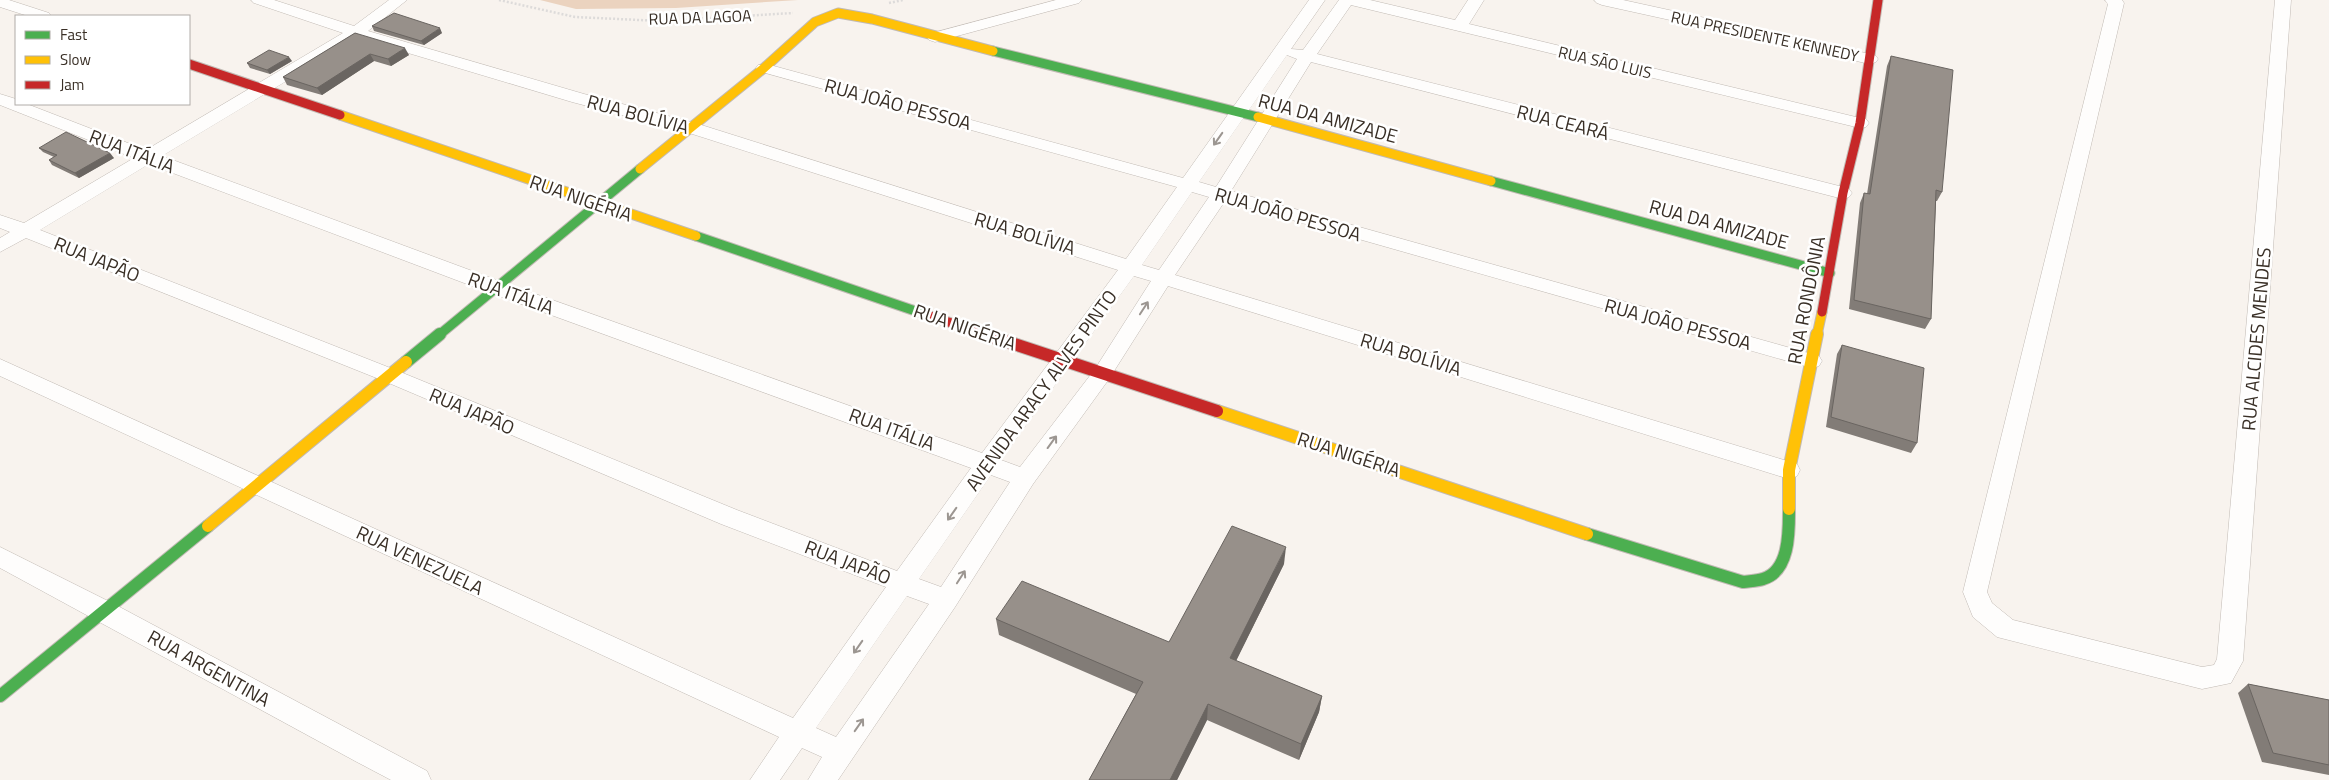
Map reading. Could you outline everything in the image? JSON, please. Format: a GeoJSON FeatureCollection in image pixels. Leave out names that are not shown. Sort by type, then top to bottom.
{"type":"FeatureCollection","features":[{"type":"Feature","properties":{"kind":"street","name":"RUA BOLÍVIA"},"geometry":{"type":"LineString","coordinates":[[259,0],[356,32],[578,98],[689,128],[1131,266],[1163,278],[1789,470]]}},
{"type":"Feature","properties":{"kind":"street"},"geometry":{"type":"LineString","coordinates":[[0,246],[356,32],[399,0]]}},
{"type":"Feature","properties":{"kind":"street"},"geometry":{"type":"LineString","coordinates":[[936,37],[1074,0]]}},
{"type":"Feature","properties":{"kind":"street","name":"AVENIDA ARACY ALVES PINTO"},"geometry":{"type":"LineString","coordinates":[[764,780],[987,463],[1131,266],[1317,0]]}},
{"type":"Feature","properties":{"kind":"street","name":"AVENIDA ARACY ALVES PINTO"},"geometry":{"type":"LineString","coordinates":[[822,780],[946,600],[1025,478],[1102,374],[1163,278],[1269,120],[1307,56],[1347,0]]}},
{"type":"Feature","properties":{"kind":"street","name":"RUA SÃO LUIS"},"geometry":{"type":"LineString","coordinates":[[1351,0],[1860,123]]}},
{"type":"Feature","properties":{"kind":"street"},"geometry":{"type":"LineString","coordinates":[[1459,27],[1476,0]]}},
{"type":"Feature","properties":{"kind":"street","name":"RUA PRESIDENTE KENNEDY"},"geometry":{"type":"LineString","coordinates":[[1602,0],[1870,58]]}},
{"type":"Feature","properties":{"kind":"street","name":"RUA ALCIDES MENDES"},"geometry":{"type":"LineString","coordinates":[[2113,0],[2116,3],[1975,592],[1982,610],[2006,630],[2202,678],[2222,675],[2230,661],[2283,0]]}},
{"type":"Feature","properties":{"kind":"street","name":"RUA RONDÔNIA"},"geometry":{"type":"LineString","coordinates":[[1743,582],[1764,579],[1774,572],[1781,563],[1789,539],[1789,470],[1830,273],[1843,194],[1860,123],[1870,58],[1875,1]]}},
{"type":"Feature","properties":{"kind":"street"},"geometry":{"type":"LineString","coordinates":[[0,2],[40,15]]}},
{"type":"Feature","properties":{"kind":"street","name":"RUA DA AMIZADE"},"geometry":{"type":"LineString","coordinates":[[764,68],[815,22],[827,17],[847,13],[1269,120],[1830,273]]}},
{"type":"Feature","properties":{"kind":"street","name":"RUA CEARÁ"},"geometry":{"type":"LineString","coordinates":[[1282,49],[1843,194]]}},
{"type":"Feature","properties":{"kind":"street","name":"RUA NIGÉRIA"},"geometry":{"type":"LineString","coordinates":[[190,64],[1102,374],[1308,440],[1653,556],[1743,582]]}},
{"type":"Feature","properties":{"kind":"street"},"geometry":{"type":"LineString","coordinates":[[0,696],[104,609],[258,486],[495,287],[600,204],[689,128],[764,68]]}},
{"type":"Feature","properties":{"kind":"street","name":"RUA JOÃO PESSOA"},"geometry":{"type":"LineString","coordinates":[[764,68],[961,120],[1220,195],[1812,361]]}},
{"type":"Feature","properties":{"kind":"street","name":"RUA ITÁLIA"},"geometry":{"type":"LineString","coordinates":[[0,100],[147,158],[495,287],[1025,478]]}},
{"type":"Feature","properties":{"kind":"street","name":"RUA JAPÃO"},"geometry":{"type":"LineString","coordinates":[[0,221],[391,376],[729,517],[946,600]]}},
{"type":"Feature","properties":{"kind":"street","name":"RUA VENEZUELA"},"geometry":{"type":"LineString","coordinates":[[0,367],[840,752]]}},
{"type":"Feature","properties":{"kind":"street","name":"RUA ARGENTINA"},"geometry":{"type":"LineString","coordinates":[[0,557],[104,609],[317,728],[417,780]]}},
{"type":"Feature","properties":{"kind":"path","name":"RUA DA LAGOA"},"geometry":{"type":"LineString","coordinates":[[499,0],[575,17],[661,21],[798,12]]}},
{"type":"Feature","properties":{"kind":"path"},"geometry":{"type":"LineString","coordinates":[[887,3],[903,0]]}},
{"type":"Feature","properties":{"kind":"shaded area"},"geometry":{"type":"Polygon","coordinates":[[[540,0],[798,0],[676,8],[576,9],[540,0]]]}},
{"type":"Feature","properties":{"kind":"building"},"geometry":{"type":"Polygon","coordinates":[[[394,13],[440,28],[421,41],[372,26],[394,13]]]}},
{"type":"Feature","properties":{"kind":"building"},"geometry":{"type":"Polygon","coordinates":[[[355,33],[405,48],[388,59],[370,54],[317,88],[283,77],[355,33]]]}},
{"type":"Feature","properties":{"kind":"building"},"geometry":{"type":"Polygon","coordinates":[[[269,50],[289,57],[267,70],[247,63],[269,50]]]}},
{"type":"Feature","properties":{"kind":"building"},"geometry":{"type":"Polygon","coordinates":[[[1891,56],[1953,70],[1942,192],[1936,190],[1931,319],[1854,300],[1864,193],[1870,194],[1891,56]]]}},
{"type":"Feature","properties":{"kind":"building"},"geometry":{"type":"Polygon","coordinates":[[[66,132],[110,153],[75,173],[49,160],[57,155],[39,148],[66,132]]]}},
{"type":"Feature","properties":{"kind":"building"},"geometry":{"type":"Polygon","coordinates":[[[1842,345],[1924,368],[1917,443],[1831,417],[1842,345]]]}},
{"type":"Feature","properties":{"kind":"building"},"geometry":{"type":"Polygon","coordinates":[[[1232,526],[1286,547],[1230,658],[1322,696],[1301,744],[1208,704],[1170,780],[1089,780],[1143,682],[996,619],[1022,581],[1169,642],[1232,526]]]}},
{"type":"Feature","properties":{"kind":"building"},"geometry":{"type":"Polygon","coordinates":[[[2248,684],[2329,700],[2329,765],[2273,753],[2248,684]]]}},
{"type":"Feature","properties":{"kind":"traffic: fast"},"geometry":{"type":"LineString","coordinates":[[993,51],[1258,117]]}},
{"type":"Feature","properties":{"kind":"traffic: fast"},"geometry":{"type":"LineString","coordinates":[[406,362],[640,169]]}},
{"type":"Feature","properties":{"kind":"traffic: fast"},"geometry":{"type":"LineString","coordinates":[[1491,181],[1830,273]]}},
{"type":"Feature","properties":{"kind":"traffic: fast"},"geometry":{"type":"LineString","coordinates":[[696,236],[927,315]]}},
{"type":"Feature","properties":{"kind":"traffic: fast"},"geometry":{"type":"LineString","coordinates":[[1587,534],[1653,556],[1743,582],[1764,579],[1774,572],[1781,563],[1789,539],[1789,509]]}},
{"type":"Feature","properties":{"kind":"traffic: fast"},"geometry":{"type":"LineString","coordinates":[[0,696],[208,526]]}},
{"type":"Feature","properties":{"kind":"traffic: slow"},"geometry":{"type":"LineString","coordinates":[[640,169],[689,127],[764,68],[815,22],[838,13],[872,19],[993,51]]}},
{"type":"Feature","properties":{"kind":"traffic: slow"},"geometry":{"type":"LineString","coordinates":[[340,115],[696,236]]}},
{"type":"Feature","properties":{"kind":"traffic: slow"},"geometry":{"type":"LineString","coordinates":[[1258,117],[1491,181]]}},
{"type":"Feature","properties":{"kind":"traffic: slow"},"geometry":{"type":"LineString","coordinates":[[1789,509],[1789,470],[1822,312]]}},
{"type":"Feature","properties":{"kind":"traffic: slow"},"geometry":{"type":"LineString","coordinates":[[208,526],[406,362]]}},
{"type":"Feature","properties":{"kind":"traffic: slow"},"geometry":{"type":"LineString","coordinates":[[1217,411],[1587,534]]}},
{"type":"Feature","properties":{"kind":"traffic: jam"},"geometry":{"type":"LineString","coordinates":[[1822,312],[1843,193],[1860,123],[1878,0]]}},
{"type":"Feature","properties":{"kind":"traffic: jam"},"geometry":{"type":"LineString","coordinates":[[190,64],[340,115]]}},
{"type":"Feature","properties":{"kind":"traffic: jam"},"geometry":{"type":"LineString","coordinates":[[927,315],[1217,411]]}}]}
